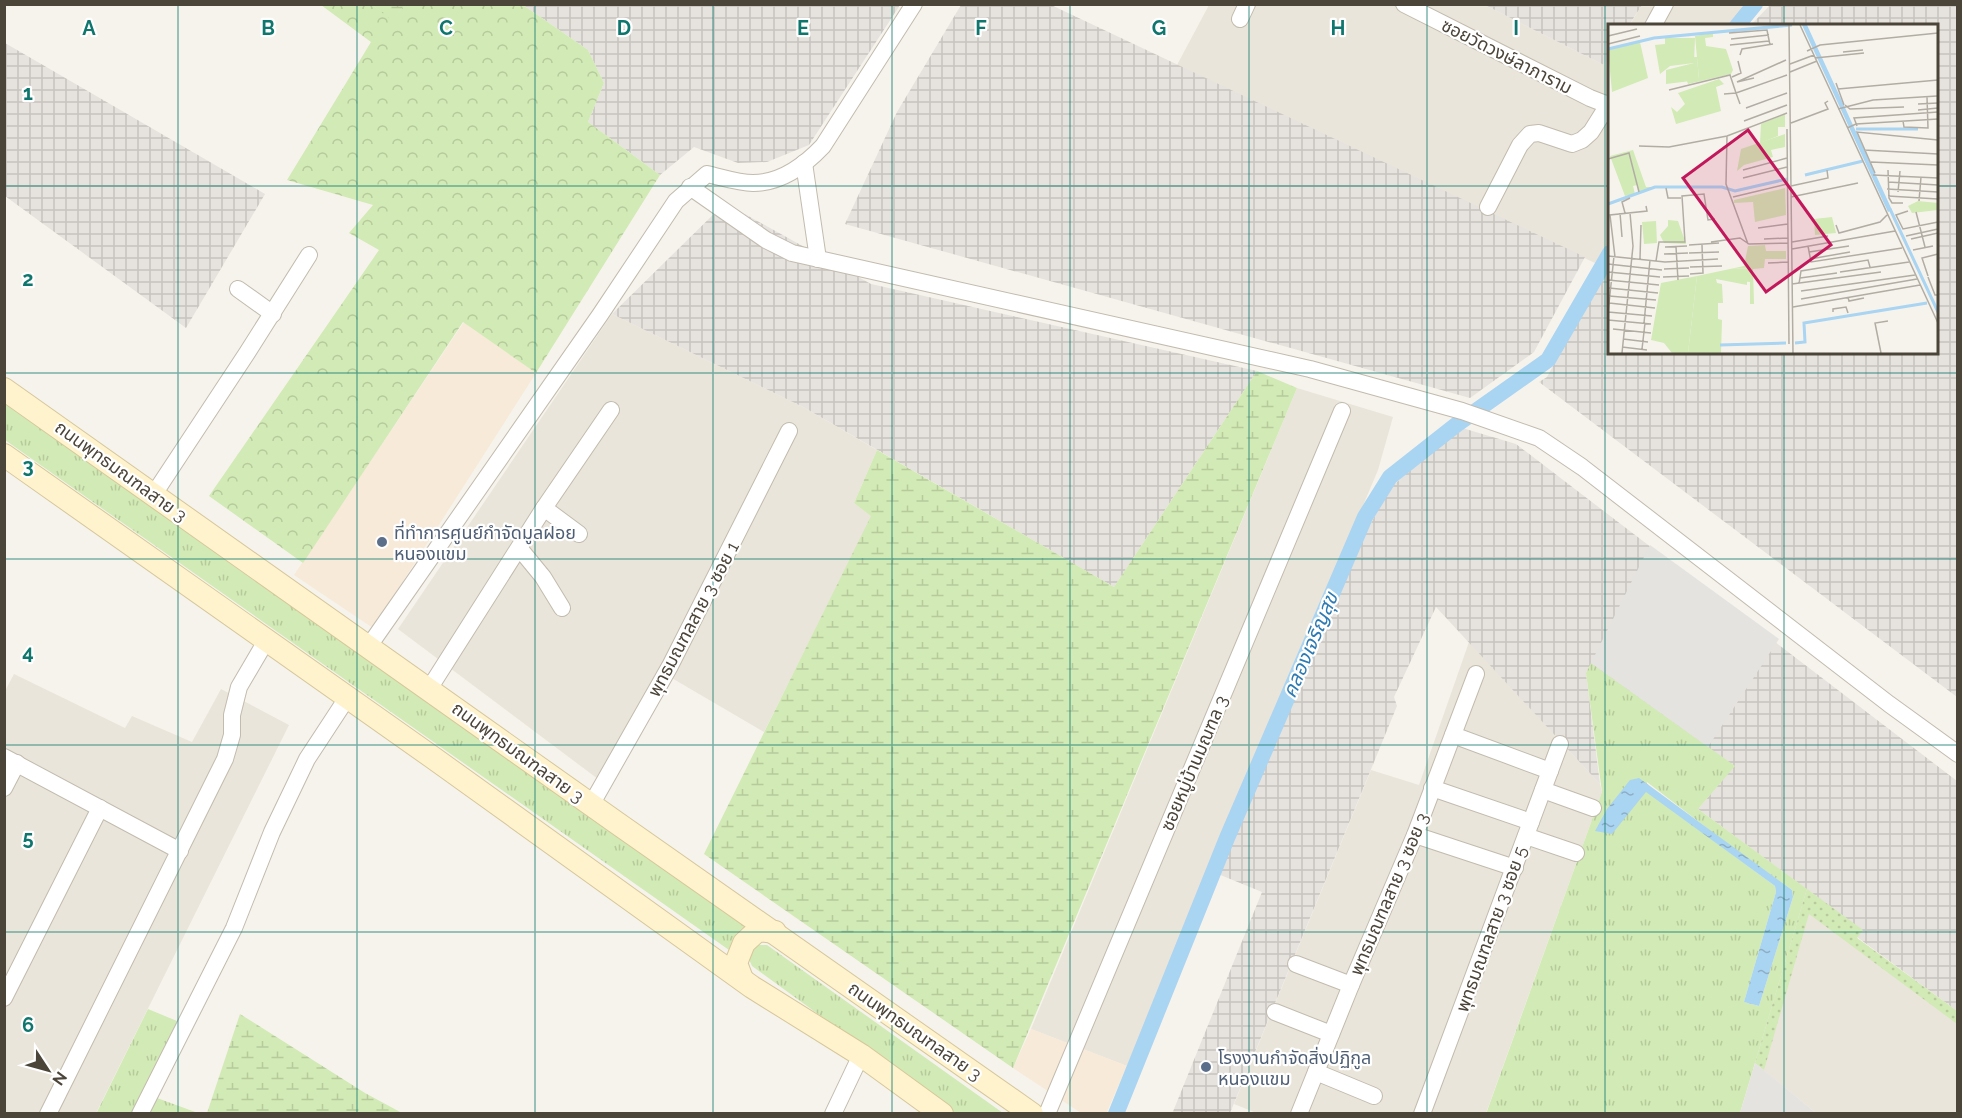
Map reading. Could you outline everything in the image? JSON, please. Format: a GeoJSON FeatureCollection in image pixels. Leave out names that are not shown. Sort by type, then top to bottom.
{"type":"FeatureCollection","features":[{"type":"Feature","properties":{"kind":"main road","name":"ถนนพุทธมณฑลสาย 3"},"geometry":{"type":"LineString","coordinates":[[4,389],[1032,1113]]}},
{"type":"Feature","properties":{"kind":"main road"},"geometry":{"type":"LineString","coordinates":[[4,455],[742,979],[861,1055],[942,1113]]}},
{"type":"Feature","properties":{"kind":"main road"},"geometry":{"type":"LineString","coordinates":[[742,979],[736,963],[744,943],[758,930],[774,932]]}},
{"type":"Feature","properties":{"kind":"street"},"geometry":{"type":"LineString","coordinates":[[369,646],[600,315],[676,201],[707,174],[751,183],[769,182],[804,163],[823,146],[914,4]]}},
{"type":"Feature","properties":{"kind":"street","name":"ซอยวัดวงษ์ลาภาราม"},"geometry":{"type":"LineString","coordinates":[[1404,4],[1542,75],[1608,104]]}},
{"type":"Feature","properties":{"kind":"street"},"geometry":{"type":"LineString","coordinates":[[1654,24],[1665,4]]}},
{"type":"Feature","properties":{"kind":"street"},"geometry":{"type":"LineString","coordinates":[[1488,207],[1520,145],[1530,134],[1539,133],[1572,144],[1582,140],[1591,132],[1608,106]]}},
{"type":"Feature","properties":{"kind":"street"},"geometry":{"type":"LineString","coordinates":[[804,163],[818,259]]}},
{"type":"Feature","properties":{"kind":"street"},"geometry":{"type":"LineString","coordinates":[[690,187],[766,240],[792,253],[1311,369],[1462,411],[1539,438],[1566,454],[1889,704],[1958,754]]}},
{"type":"Feature","properties":{"kind":"street"},"geometry":{"type":"LineString","coordinates":[[154,494],[273,314],[309,255]]}},
{"type":"Feature","properties":{"kind":"street"},"geometry":{"type":"LineString","coordinates":[[238,289],[273,314]]}},
{"type":"Feature","properties":{"kind":"street"},"geometry":{"type":"LineString","coordinates":[[429,688],[520,549],[544,508],[610,410]]}},
{"type":"Feature","properties":{"kind":"street","name":"ซอยหมู่บ้านมณฑล 3"},"geometry":{"type":"LineString","coordinates":[[1047,1113],[1342,411]]}},
{"type":"Feature","properties":{"kind":"street","name":"พุทธมณฑลสาย 3 ซอย 1"},"geometry":{"type":"LineString","coordinates":[[591,804],[670,666],[789,431]]}},
{"type":"Feature","properties":{"kind":"street"},"geometry":{"type":"LineString","coordinates":[[544,508],[579,534]]}},
{"type":"Feature","properties":{"kind":"street"},"geometry":{"type":"LineString","coordinates":[[520,549],[543,577],[562,608]]}},
{"type":"Feature","properties":{"kind":"street"},"geometry":{"type":"LineString","coordinates":[[48,1113],[225,759],[232,735],[232,715],[238,687],[266,642]]}},
{"type":"Feature","properties":{"kind":"street","name":"พุทธมณฑลสาย 3 ซอย 3"},"geometry":{"type":"LineString","coordinates":[[1299,1113],[1415,835],[1476,674]]}},
{"type":"Feature","properties":{"kind":"street"},"geometry":{"type":"LineString","coordinates":[[140,1113],[234,928],[272,832],[307,759],[347,698]]}},
{"type":"Feature","properties":{"kind":"street"},"geometry":{"type":"LineString","coordinates":[[1453,735],[1550,771]]}},
{"type":"Feature","properties":{"kind":"street","name":"พุทธมณฑลสาย 3 ซอย 5"},"geometry":{"type":"LineString","coordinates":[[1422,1113],[1560,744]]}},
{"type":"Feature","properties":{"kind":"street"},"geometry":{"type":"LineString","coordinates":[[4,788],[11,760],[180,851]]}},
{"type":"Feature","properties":{"kind":"street"},"geometry":{"type":"LineString","coordinates":[[1432,789],[1529,829],[1576,853]]}},
{"type":"Feature","properties":{"kind":"street"},"geometry":{"type":"LineString","coordinates":[[1543,790],[1593,808]]}},
{"type":"Feature","properties":{"kind":"street"},"geometry":{"type":"LineString","coordinates":[[4,998],[10,976],[100,808]]}},
{"type":"Feature","properties":{"kind":"street"},"geometry":{"type":"LineString","coordinates":[[1415,835],[1515,868]]}},
{"type":"Feature","properties":{"kind":"street"},"geometry":{"type":"LineString","coordinates":[[1296,964],[1351,985]]}},
{"type":"Feature","properties":{"kind":"street"},"geometry":{"type":"LineString","coordinates":[[1275,1012],[1331,1034]]}},
{"type":"Feature","properties":{"kind":"street"},"geometry":{"type":"LineString","coordinates":[[833,1113],[861,1055]]}},
{"type":"Feature","properties":{"kind":"street"},"geometry":{"type":"LineString","coordinates":[[1316,1072],[1374,1096]]}},
{"type":"Feature","properties":{"kind":"shaded area"},"geometry":{"type":"Polygon","coordinates":[[[1049,4],[1585,257],[1534,352],[1470,398],[845,224],[897,112],[961,5],[1049,4]]]}},
{"type":"Feature","properties":{"kind":"shaded area"},"geometry":{"type":"Polygon","coordinates":[[[523,5],[900,5],[809,145],[767,162],[738,163],[694,147],[660,175],[588,122],[604,83],[588,50],[523,5]]]}},
{"type":"Feature","properties":{"kind":"shaded area"},"geometry":{"type":"Polygon","coordinates":[[[1209,5],[1485,5],[1604,65],[1608,58],[1608,244],[1597,264],[1177,65],[1209,5]]]}},
{"type":"Feature","properties":{"kind":"shaded area"},"geometry":{"type":"Polygon","coordinates":[[[1485,5],[1642,5],[1630,24],[1608,24],[1608,58],[1604,65],[1485,5]]]}},
{"type":"Feature","properties":{"kind":"shaded area"},"geometry":{"type":"Polygon","coordinates":[[[1642,5],[1749,5],[1733,24],[1630,24],[1642,5]]]}},
{"type":"Feature","properties":{"kind":"shaded area"},"geometry":{"type":"Polygon","coordinates":[[[1770,5],[1957,5],[1957,697],[1539,382],[1547,377],[1608,267],[1608,354],[1938,354],[1938,24],[1752,24],[1770,5]]]}},
{"type":"Feature","properties":{"kind":"shaded area"},"geometry":{"type":"Polygon","coordinates":[[[5,43],[265,194],[186,328],[5,196],[5,43]]]}},
{"type":"Feature","properties":{"kind":"shaded area"},"geometry":{"type":"Polygon","coordinates":[[[725,203],[871,284],[1257,371],[1114,587],[805,408],[612,314],[725,203]]]}},
{"type":"Feature","properties":{"kind":"shaded area"},"geometry":{"type":"Polygon","coordinates":[[[612,314],[805,408],[877,450],[854,503],[872,516],[764,732],[670,677],[610,788],[398,629],[612,314]]]}},
{"type":"Feature","properties":{"kind":"shaded area"},"geometry":{"type":"Polygon","coordinates":[[[464,322],[536,373],[373,628],[294,575],[464,322]]]}},
{"type":"Feature","properties":{"kind":"shaded area"},"geometry":{"type":"Polygon","coordinates":[[[1297,388],[1393,417],[1378,470],[1127,1066],[1031,1029],[1297,388]]]}},
{"type":"Feature","properties":{"kind":"shaded area"},"geometry":{"type":"Polygon","coordinates":[[[1459,427],[1516,444],[1957,781],[1957,1011],[1857,937],[1862,930],[1698,809],[1734,766],[1591,664],[1586,673],[1600,784],[1436,607],[1394,697],[1397,706],[1230,1113],[1172,1114],[1262,892],[1218,874],[1351,561],[1389,489],[1459,427]]]}},
{"type":"Feature","properties":{"kind":"shaded area"},"geometry":{"type":"Polygon","coordinates":[[[1650,545],[1779,639],[1708,747],[1591,663],[1650,545]]]}},
{"type":"Feature","properties":{"kind":"shaded area"},"geometry":{"type":"Polygon","coordinates":[[[1469,642],[1600,784],[1602,792],[1486,1113],[1259,1114],[1234,1104],[1371,770],[1419,785],[1469,642]]]}},
{"type":"Feature","properties":{"kind":"shaded area"},"geometry":{"type":"Polygon","coordinates":[[[14,674],[125,728],[132,716],[192,742],[221,689],[289,725],[96,1113],[5,1114],[4,693],[14,674]]]}},
{"type":"Feature","properties":{"kind":"shaded area"},"geometry":{"type":"Polygon","coordinates":[[[1807,889],[1857,938],[1957,1011],[1957,1113],[1816,1113],[1755,1063],[1807,889]]]}},
{"type":"Feature","properties":{"kind":"shaded area"},"geometry":{"type":"Polygon","coordinates":[[[1031,1029],[1127,1066],[1106,1114],[1081,1113],[1013,1068],[1031,1029]]]}},
{"type":"Feature","properties":{"kind":"shaded area"},"geometry":{"type":"Polygon","coordinates":[[[1755,1063],[1764,1070],[1816,1113],[1740,1113],[1755,1063]]]}},
{"type":"Feature","properties":{"kind":"green space"},"geometry":{"type":"Polygon","coordinates":[[[321,5],[372,5],[393,20],[404,5],[523,5],[588,50],[604,83],[588,122],[660,175],[536,373],[463,322],[303,563],[209,496],[379,250],[349,233],[373,205],[287,180],[371,42],[321,5]]]}},
{"type":"Feature","properties":{"kind":"green space"},"geometry":{"type":"Polygon","coordinates":[[[372,5],[404,5],[393,21],[372,5]]]}},
{"type":"Feature","properties":{"kind":"green space"},"geometry":{"type":"Polygon","coordinates":[[[1257,371],[1297,388],[1013,1068],[704,854],[871,516],[854,503],[877,450],[1114,587],[1257,371]]]}},
{"type":"Feature","properties":{"kind":"green space"},"geometry":{"type":"Polygon","coordinates":[[[5,402],[746,926],[734,936],[729,950],[5,440],[5,402]]]}},
{"type":"Feature","properties":{"kind":"green space"},"geometry":{"type":"Polygon","coordinates":[[[1591,663],[1735,766],[1698,809],[1807,889],[1740,1113],[1486,1114],[1602,792],[1586,673],[1591,663]],[[1647,782],[1646,791],[1775,886],[1776,892],[1744,1002],[1759,1006],[1793,897],[1792,890],[1647,782]]]}},
{"type":"Feature","properties":{"kind":"green space"},"geometry":{"type":"Polygon","coordinates":[[[1807,889],[1863,930],[1857,938],[1957,1011],[1957,1024],[1809,914],[1764,1070],[1755,1063],[1807,889]]]}},
{"type":"Feature","properties":{"kind":"green space"},"geometry":{"type":"Polygon","coordinates":[[[752,945],[767,945],[1003,1113],[954,1113],[752,966],[747,955],[752,945]]]}},
{"type":"Feature","properties":{"kind":"green space"},"geometry":{"type":"Polygon","coordinates":[[[148,1009],[177,1021],[157,1098],[198,1113],[96,1114],[148,1009]]]}},
{"type":"Feature","properties":{"kind":"green space"},"geometry":{"type":"Polygon","coordinates":[[[240,1014],[365,1093],[402,1113],[207,1113],[240,1014]]]}},
{"type":"Feature","properties":{"kind":"water"},"geometry":{"type":"Polygon","coordinates":[[[1639,778],[1792,890],[1793,897],[1759,1006],[1744,1002],[1776,892],[1775,886],[1646,792],[1612,834],[1595,831],[1607,809],[1630,780],[1639,778]]]}},
{"type":"Feature","properties":{"kind":"waterway","name":"คลองเจริญสุข"},"geometry":{"type":"LineString","coordinates":[[1739,24],[1755,4]]}},
{"type":"Feature","properties":{"kind":"waterway","name":"คลองเจริญสุข"},"geometry":{"type":"LineString","coordinates":[[1116,1114],[1227,838],[1365,517],[1390,477],[1456,425],[1548,360],[1608,256]]}},
{"type":"Feature","properties":{"kind":"place","name":"ที่ทำการศูนย์กำจัดมูลฝอย หนองแขม"},"geometry":{"type":"Point","coordinates":[382,542]}},
{"type":"Feature","properties":{"kind":"place","name":"โรงงานกำจัดสิ่งปฏิกูล หนองแขม"},"geometry":{"type":"Point","coordinates":[1206,1067]}}]}
